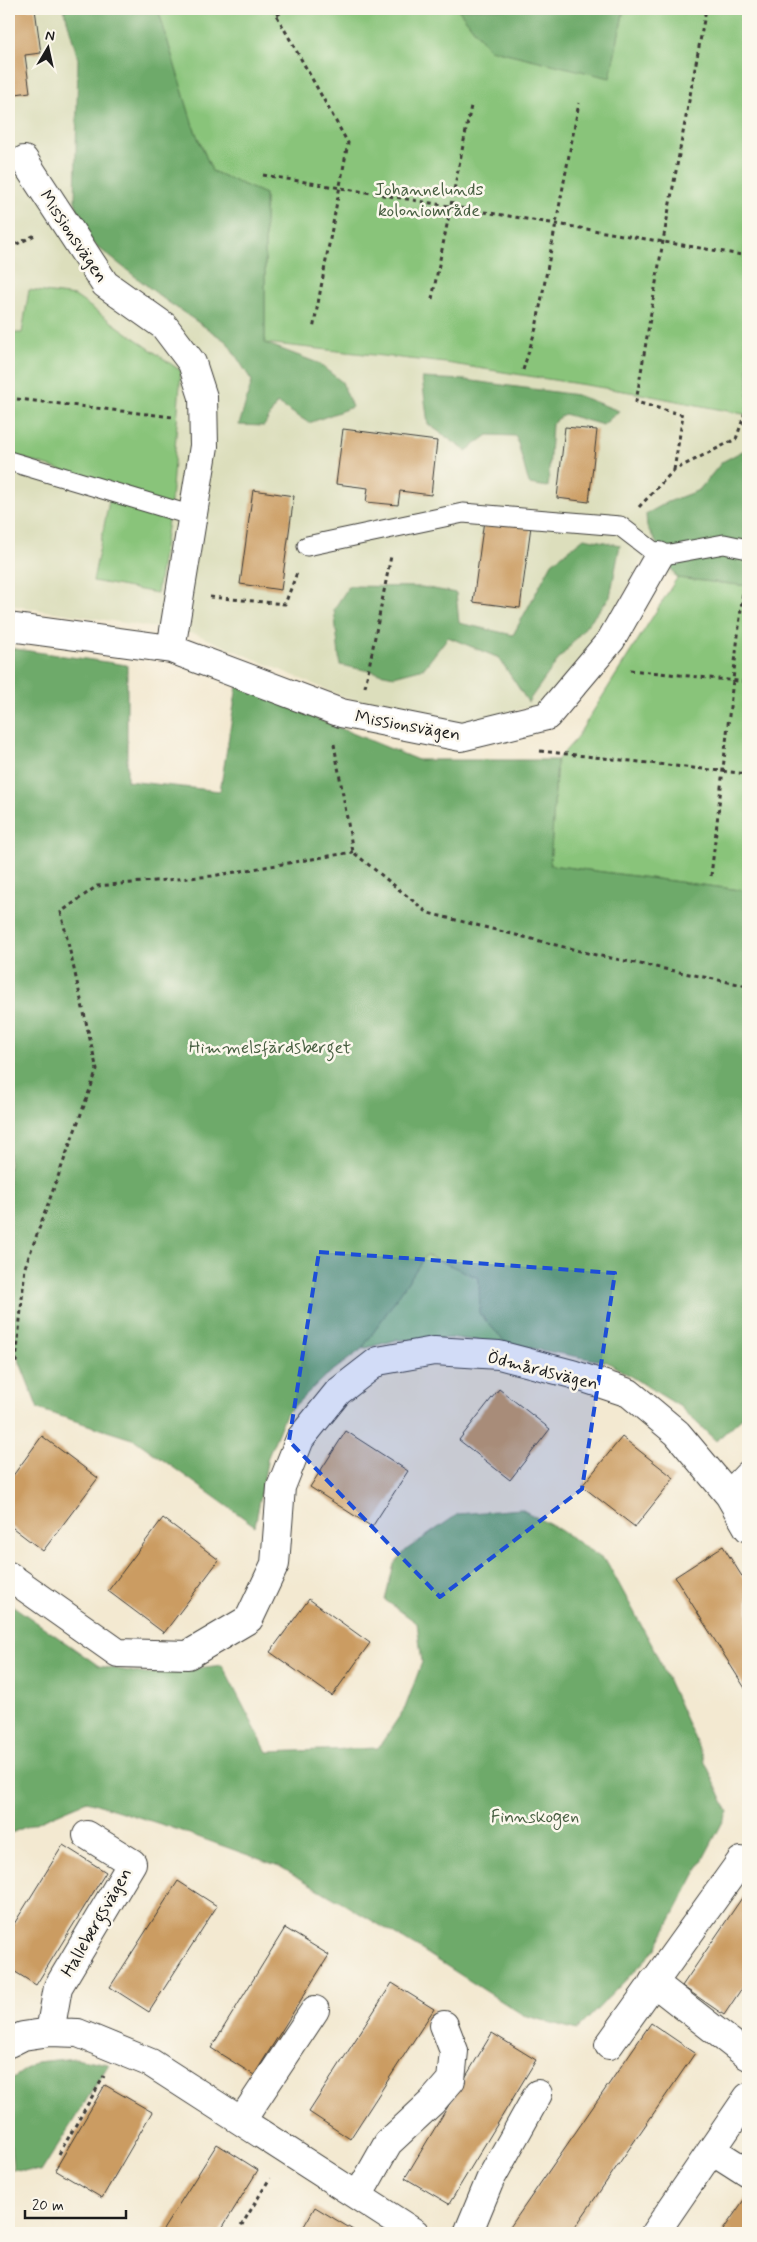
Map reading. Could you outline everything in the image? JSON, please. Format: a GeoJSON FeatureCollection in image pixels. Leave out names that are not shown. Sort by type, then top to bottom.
{"type":"FeatureCollection","features":[{"type":"Feature","properties":{"kind":"street","name":"Missionsvägen"},"geometry":{"type":"LineString","coordinates":[[16,158],[105,284],[164,326],[192,363],[203,397],[204,446],[171,649]]}},
{"type":"Feature","properties":{"kind":"street","name":"Missionsvägen"},"geometry":{"type":"LineString","coordinates":[[9,627],[171,649],[350,715],[461,737],[547,716],[611,640],[659,556]]}},
{"type":"Feature","properties":{"kind":"street","name":"Ödmårdsvägen"},"geometry":{"type":"LineString","coordinates":[[9,1576],[118,1653],[188,1654],[249,1618],[275,1564],[281,1487],[300,1439],[338,1392],[378,1361],[434,1351],[499,1356],[572,1374],[629,1393],[677,1434],[729,1495],[748,1528]]}},
{"type":"Feature","properties":{"kind":"street"},"geometry":{"type":"LineString","coordinates":[[729,1495],[748,1474]]}},
{"type":"Feature","properties":{"kind":"street","name":"Hallebergsvägen"},"geometry":{"type":"LineString","coordinates":[[50,2032],[58,1987],[132,1863],[87,1835]]}},
{"type":"Feature","properties":{"kind":"street"},"geometry":{"type":"LineString","coordinates":[[608,2045],[741,1860]]}},
{"type":"Feature","properties":{"kind":"street"},"geometry":{"type":"LineString","coordinates":[[654,1982],[748,2056]]}},
{"type":"Feature","properties":{"kind":"street"},"geometry":{"type":"LineString","coordinates":[[242,2120],[315,2010]]}},
{"type":"Feature","properties":{"kind":"street"},"geometry":{"type":"LineString","coordinates":[[358,2196],[388,2143],[451,2080],[454,2051],[444,2025]]}},
{"type":"Feature","properties":{"kind":"street"},"geometry":{"type":"LineString","coordinates":[[9,2043],[22,2036],[50,2032],[78,2033],[151,2063],[358,2196],[387,2226],[415,2233]]}},
{"type":"Feature","properties":{"kind":"street"},"geometry":{"type":"LineString","coordinates":[[468,2233],[490,2180],[538,2094]]}},
{"type":"Feature","properties":{"kind":"street"},"geometry":{"type":"LineString","coordinates":[[655,2233],[748,2097]]}},
{"type":"Feature","properties":{"kind":"street"},"geometry":{"type":"LineString","coordinates":[[712,2150],[748,2173]]}},
{"type":"Feature","properties":{"kind":"lane"},"geometry":{"type":"LineString","coordinates":[[9,461],[193,516]]}},
{"type":"Feature","properties":{"kind":"lane"},"geometry":{"type":"LineString","coordinates":[[307,546],[463,513],[620,526],[659,556],[724,544],[748,549]]}},
{"type":"Feature","properties":{"kind":"path"},"geometry":{"type":"LineString","coordinates":[[273,9],[348,143],[313,330]]}},
{"type":"Feature","properties":{"kind":"path"},"geometry":{"type":"LineString","coordinates":[[276,15],[287,9]]}},
{"type":"Feature","properties":{"kind":"path"},"geometry":{"type":"LineString","coordinates":[[674,470],[683,415],[636,402],[663,241],[706,9]]}},
{"type":"Feature","properties":{"kind":"path"},"geometry":{"type":"LineString","coordinates":[[523,370],[536,328],[579,103]]}},
{"type":"Feature","properties":{"kind":"path"},"geometry":{"type":"LineString","coordinates":[[432,299],[470,106]]}},
{"type":"Feature","properties":{"kind":"path"},"geometry":{"type":"LineString","coordinates":[[263,174],[748,256]]}},
{"type":"Feature","properties":{"kind":"path"},"geometry":{"type":"LineString","coordinates":[[620,526],[674,470],[736,439],[744,416],[748,394]]}},
{"type":"Feature","properties":{"kind":"path"},"geometry":{"type":"LineString","coordinates":[[9,398],[203,421]]}},
{"type":"Feature","properties":{"kind":"path"},"geometry":{"type":"LineString","coordinates":[[396,527],[350,715],[333,742],[353,852],[428,913],[596,955],[748,986]]}},
{"type":"Feature","properties":{"kind":"path"},"geometry":{"type":"LineString","coordinates":[[180,594],[285,604],[307,546]]}},
{"type":"Feature","properties":{"kind":"path"},"geometry":{"type":"LineString","coordinates":[[711,876],[743,591]]}},
{"type":"Feature","properties":{"kind":"path"},"geometry":{"type":"LineString","coordinates":[[630,670],[748,682]]}},
{"type":"Feature","properties":{"kind":"path"},"geometry":{"type":"LineString","coordinates":[[533,750],[748,774]]}},
{"type":"Feature","properties":{"kind":"path"},"geometry":{"type":"LineString","coordinates":[[9,1377],[16,1362],[25,1267],[97,1070],[62,912],[98,886],[212,876],[353,852]]}},
{"type":"Feature","properties":{"kind":"path"},"geometry":{"type":"LineString","coordinates":[[59,2154],[119,2050]]}},
{"type":"Feature","properties":{"kind":"path"},"geometry":{"type":"LineString","coordinates":[[237,2233],[286,2149]]}},
{"type":"Feature","properties":{"kind":"highlighted area"},"geometry":{"type":"Polygon","coordinates":[[[319,1252],[615,1273],[582,1489],[440,1597],[289,1441],[319,1252]]]}},
{"type":"Feature","properties":{"kind":"shaded area"},"geometry":{"type":"Polygon","coordinates":[[[9,9],[64,9],[78,59],[75,201],[165,300],[227,342],[252,381],[239,424],[277,403],[318,363],[265,343],[446,363],[636,393],[748,415],[748,448],[722,462],[699,490],[668,502],[646,514],[647,527],[677,578],[641,562],[606,628],[545,703],[461,725],[346,698],[196,634],[9,605],[9,9]]]}},
{"type":"Feature","properties":{"kind":"green space"},"geometry":{"type":"Polygon","coordinates":[[[64,9],[158,9],[193,126],[212,171],[265,194],[265,343],[318,363],[342,382],[352,407],[309,423],[277,403],[264,426],[239,425],[252,381],[227,342],[165,300],[85,237],[75,201],[78,59],[64,9]]]}},
{"type":"Feature","properties":{"kind":"green space","name":"Johannelunds koloniområde"},"geometry":{"type":"Polygon","coordinates":[[[158,9],[458,9],[489,49],[610,77],[624,9],[748,9],[748,415],[636,393],[446,363],[265,343],[265,194],[212,171],[193,126],[158,9]]]}},
{"type":"Feature","properties":{"kind":"green space"},"geometry":{"type":"Polygon","coordinates":[[[458,9],[624,9],[610,78],[489,49],[458,9]]]}},
{"type":"Feature","properties":{"kind":"green space"},"geometry":{"type":"Polygon","coordinates":[[[29,290],[75,296],[181,371],[171,501],[157,593],[93,581],[112,486],[9,454],[9,333],[22,333],[29,290]]]}},
{"type":"Feature","properties":{"kind":"green space"},"geometry":{"type":"Polygon","coordinates":[[[422,378],[465,380],[577,395],[619,411],[603,425],[564,414],[552,424],[548,487],[529,484],[516,436],[488,435],[466,451],[428,424],[422,378]]]}},
{"type":"Feature","properties":{"kind":"green space"},"geometry":{"type":"Polygon","coordinates":[[[748,448],[748,586],[677,578],[647,527],[646,514],[668,502],[699,490],[722,462],[748,448]]]}},
{"type":"Feature","properties":{"kind":"green space"},"geometry":{"type":"Polygon","coordinates":[[[584,538],[620,545],[610,597],[555,664],[528,702],[499,658],[448,637],[424,668],[394,676],[340,665],[334,609],[349,586],[422,587],[456,593],[459,623],[513,635],[552,563],[584,538]]]}},
{"type":"Feature","properties":{"kind":"green space"},"geometry":{"type":"Polygon","coordinates":[[[677,578],[748,586],[748,891],[550,865],[557,760],[575,740],[677,578]]]}},
{"type":"Feature","properties":{"kind":"green space","name":"Himmelsfärdsberget"},"geometry":{"type":"Polygon","coordinates":[[[9,648],[127,665],[127,781],[220,791],[237,686],[418,760],[557,760],[550,865],[748,891],[748,1412],[716,1441],[679,1406],[607,1362],[507,1344],[480,1314],[479,1278],[426,1255],[362,1349],[322,1379],[286,1414],[268,1457],[255,1526],[135,1440],[38,1409],[9,1334],[9,648]]]}},
{"type":"Feature","properties":{"kind":"green space"},"geometry":{"type":"Polygon","coordinates":[[[426,1255],[479,1278],[480,1314],[507,1344],[455,1338],[396,1340],[362,1349],[426,1255]]]}},
{"type":"Feature","properties":{"kind":"green space","name":"Finnskogen"},"geometry":{"type":"Polygon","coordinates":[[[521,1509],[560,1530],[607,1562],[652,1645],[728,1812],[655,1950],[577,2030],[523,2015],[417,1947],[279,1866],[170,1827],[87,1801],[9,1834],[9,1603],[99,1666],[146,1674],[222,1665],[267,1752],[378,1748],[405,1708],[422,1662],[417,1623],[385,1600],[394,1564],[406,1550],[458,1514],[521,1509]]]}},
{"type":"Feature","properties":{"kind":"green space"},"geometry":{"type":"Polygon","coordinates":[[[75,2058],[109,2064],[41,2172],[13,2169],[9,2124],[9,2081],[36,2062],[75,2058]]]}},
{"type":"Feature","properties":{"kind":"building"},"geometry":{"type":"Polygon","coordinates":[[[9,9],[35,9],[41,53],[25,55],[30,92],[9,95],[9,9]]]}},
{"type":"Feature","properties":{"kind":"building"},"geometry":{"type":"Polygon","coordinates":[[[565,427],[597,430],[589,502],[557,498],[565,427]]]}},
{"type":"Feature","properties":{"kind":"building"},"geometry":{"type":"Polygon","coordinates":[[[343,429],[437,441],[431,495],[400,491],[398,505],[366,502],[368,488],[336,484],[343,429]]]}},
{"type":"Feature","properties":{"kind":"building"},"geometry":{"type":"Polygon","coordinates":[[[253,490],[294,496],[281,590],[240,584],[253,490]]]}},
{"type":"Feature","properties":{"kind":"building"},"geometry":{"type":"Polygon","coordinates":[[[484,520],[531,526],[520,608],[473,602],[484,520]]]}},
{"type":"Feature","properties":{"kind":"building"},"geometry":{"type":"Polygon","coordinates":[[[499,1389],[550,1429],[510,1480],[459,1440],[499,1389]]]}},
{"type":"Feature","properties":{"kind":"building"},"geometry":{"type":"Polygon","coordinates":[[[346,1431],[408,1471],[372,1527],[310,1487],[346,1431]]]}},
{"type":"Feature","properties":{"kind":"building"},"geometry":{"type":"Polygon","coordinates":[[[42,1436],[98,1478],[43,1551],[9,1525],[9,1481],[42,1436]]]}},
{"type":"Feature","properties":{"kind":"building"},"geometry":{"type":"Polygon","coordinates":[[[622,1437],[674,1478],[635,1527],[582,1486],[622,1437]]]}},
{"type":"Feature","properties":{"kind":"building"},"geometry":{"type":"Polygon","coordinates":[[[163,1518],[219,1560],[164,1633],[108,1591],[163,1518]]]}},
{"type":"Feature","properties":{"kind":"building"},"geometry":{"type":"Polygon","coordinates":[[[723,1546],[748,1586],[748,1693],[675,1577],[723,1546]]]}},
{"type":"Feature","properties":{"kind":"building"},"geometry":{"type":"Polygon","coordinates":[[[309,1599],[370,1643],[332,1696],[270,1652],[309,1599]]]}},
{"type":"Feature","properties":{"kind":"building"},"geometry":{"type":"Polygon","coordinates":[[[63,1845],[106,1872],[36,1985],[9,1968],[9,1932],[63,1845]]]}},
{"type":"Feature","properties":{"kind":"building"},"geometry":{"type":"Polygon","coordinates":[[[178,1881],[217,1906],[149,2012],[110,1987],[178,1881]]]}},
{"type":"Feature","properties":{"kind":"building"},"geometry":{"type":"Polygon","coordinates":[[[748,1889],[748,1979],[724,2015],[682,1986],[748,1889]]]}},
{"type":"Feature","properties":{"kind":"building"},"geometry":{"type":"Polygon","coordinates":[[[285,1928],[329,1955],[254,2075],[211,2048],[285,1928]]]}},
{"type":"Feature","properties":{"kind":"building"},"geometry":{"type":"Polygon","coordinates":[[[392,1983],[434,2009],[350,2139],[309,2112],[392,1983]]]}},
{"type":"Feature","properties":{"kind":"building"},"geometry":{"type":"Polygon","coordinates":[[[651,2023],[695,2053],[571,2233],[506,2233],[651,2023]]]}},
{"type":"Feature","properties":{"kind":"building"},"geometry":{"type":"Polygon","coordinates":[[[492,2033],[536,2060],[449,2204],[405,2178],[492,2033]]]}},
{"type":"Feature","properties":{"kind":"building"},"geometry":{"type":"Polygon","coordinates":[[[105,2085],[152,2112],[102,2198],[55,2170],[105,2085]]]}},
{"type":"Feature","properties":{"kind":"building"},"geometry":{"type":"Polygon","coordinates":[[[217,2144],[258,2170],[219,2233],[161,2233],[217,2144]]]}},
{"type":"Feature","properties":{"kind":"building"},"geometry":{"type":"Polygon","coordinates":[[[748,2194],[748,2233],[721,2233],[748,2194]]]}},
{"type":"Feature","properties":{"kind":"building"},"geometry":{"type":"Polygon","coordinates":[[[315,2207],[358,2233],[300,2233],[315,2207]]]}}]}
